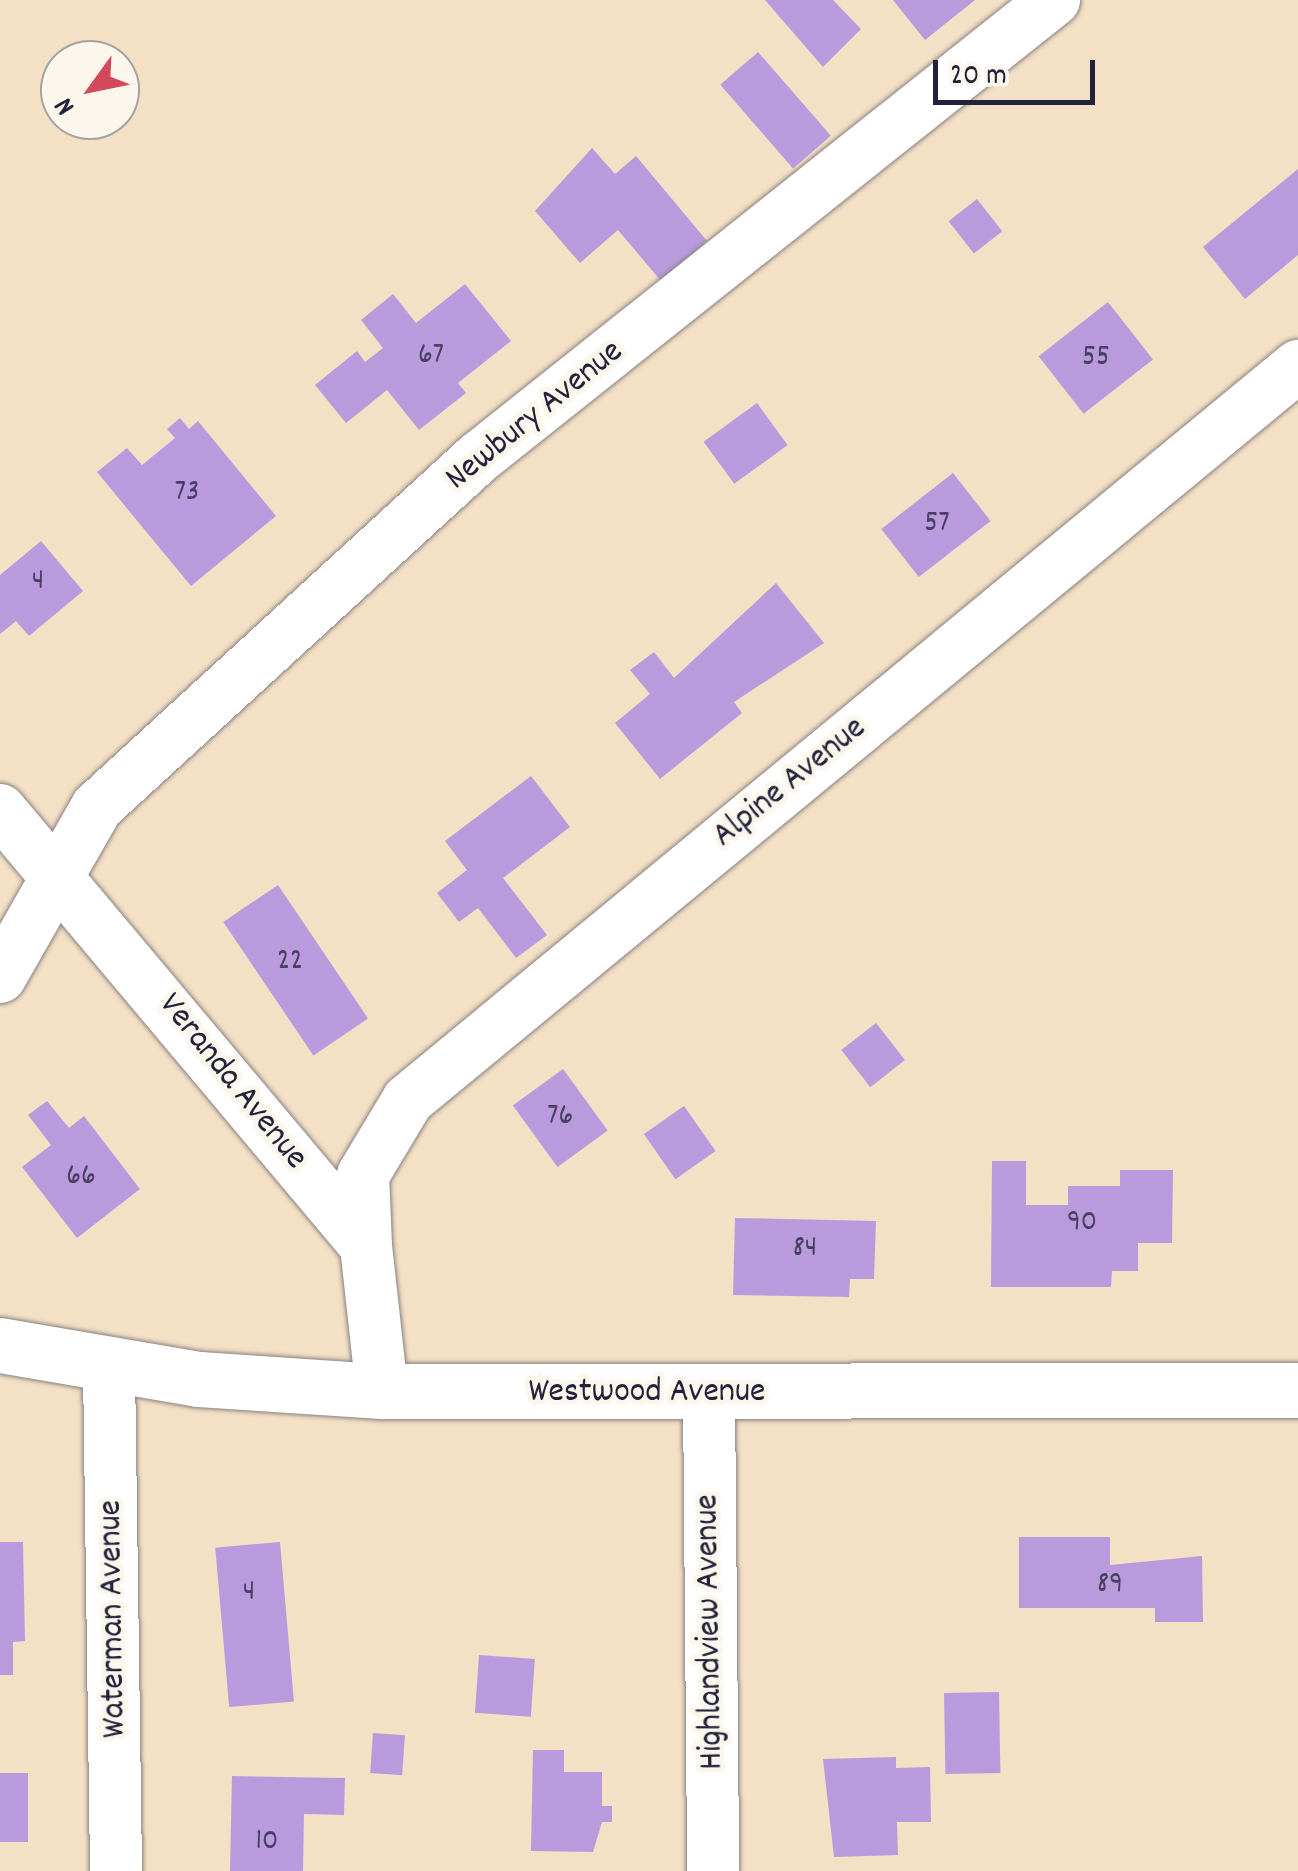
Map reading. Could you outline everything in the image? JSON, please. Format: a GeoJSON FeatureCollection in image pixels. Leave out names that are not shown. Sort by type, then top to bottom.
{"type":"FeatureCollection","features":[{"type":"Feature","properties":{"kind":"street","name":"Newbury Avenue"},"geometry":{"type":"LineString","coordinates":[[0,978],[62,876],[97,807],[478,458],[1054,0]]}},
{"type":"Feature","properties":{"kind":"street","name":"Alpine Avenue"},"geometry":{"type":"LineString","coordinates":[[366,1246],[363,1175],[408,1100],[1298,366]]}},
{"type":"Feature","properties":{"kind":"street","name":"Veranda Avenue"},"geometry":{"type":"LineString","coordinates":[[0,810],[62,876],[366,1246]]}},
{"type":"Feature","properties":{"kind":"street"},"geometry":{"type":"LineString","coordinates":[[366,1246],[382,1391]]}},
{"type":"Feature","properties":{"kind":"street","name":"Westwood Avenue"},"geometry":{"type":"LineString","coordinates":[[0,1345],[109,1368],[382,1391],[1298,1390]]}},
{"type":"Feature","properties":{"kind":"street","name":"Waterman Avenue"},"geometry":{"type":"LineString","coordinates":[[109,1368],[116,1871]]}},
{"type":"Feature","properties":{"kind":"street","name":"Highlandview Avenue"},"geometry":{"type":"LineString","coordinates":[[709,1393],[714,1871]]}},
{"type":"Feature","properties":{"kind":"building"},"geometry":{"type":"Polygon","coordinates":[[[765,0],[833,0],[861,29],[823,67],[765,0]]]}},
{"type":"Feature","properties":{"kind":"building"},"geometry":{"type":"Polygon","coordinates":[[[893,0],[975,0],[925,40],[893,0]]]}},
{"type":"Feature","properties":{"kind":"building"},"geometry":{"type":"Polygon","coordinates":[[[758,52],[831,136],[793,169],[720,85],[758,52]]]}},
{"type":"Feature","properties":{"kind":"building"},"geometry":{"type":"Polygon","coordinates":[[[592,148],[615,174],[636,156],[707,241],[661,281],[618,230],[580,263],[535,211],[592,148]]]}},
{"type":"Feature","properties":{"kind":"building"},"geometry":{"type":"Polygon","coordinates":[[[1298,169],[1298,255],[1245,299],[1203,247],[1298,169]]]}},
{"type":"Feature","properties":{"kind":"building"},"geometry":{"type":"Polygon","coordinates":[[[977,199],[1002,231],[974,253],[949,221],[977,199]]]}},
{"type":"Feature","properties":{"kind":"building"},"geometry":{"type":"Polygon","coordinates":[[[465,284],[511,341],[458,383],[466,393],[419,430],[387,390],[346,423],[315,385],[357,351],[365,362],[383,348],[361,320],[393,294],[416,323],[465,284]]]}},
{"type":"Feature","properties":{"kind":"building"},"geometry":{"type":"Polygon","coordinates":[[[1108,302],[1153,360],[1084,414],[1039,356],[1108,302]]]}},
{"type":"Feature","properties":{"kind":"building"},"geometry":{"type":"Polygon","coordinates":[[[757,403],[788,445],[734,484],[704,442],[757,403]]]}},
{"type":"Feature","properties":{"kind":"building"},"geometry":{"type":"Polygon","coordinates":[[[180,418],[189,429],[198,421],[276,516],[191,586],[97,472],[127,448],[142,465],[175,438],[167,429],[180,418]]]}},
{"type":"Feature","properties":{"kind":"building"},"geometry":{"type":"Polygon","coordinates":[[[953,473],[991,521],[919,577],[881,529],[953,473]]]}},
{"type":"Feature","properties":{"kind":"building"},"geometry":{"type":"Polygon","coordinates":[[[41,541],[83,591],[29,636],[16,621],[0,634],[0,575],[41,541]]]}},
{"type":"Feature","properties":{"kind":"building"},"geometry":{"type":"Polygon","coordinates":[[[776,583],[824,643],[734,702],[742,713],[660,779],[615,723],[650,694],[630,670],[654,652],[674,678],[776,583]]]}},
{"type":"Feature","properties":{"kind":"building"},"geometry":{"type":"Polygon","coordinates":[[[531,776],[570,827],[503,878],[547,935],[516,958],[478,908],[459,922],[437,893],[467,870],[445,841],[531,776]]]}},
{"type":"Feature","properties":{"kind":"building"},"geometry":{"type":"Polygon","coordinates":[[[278,885],[368,1018],[313,1055],[223,922],[278,885]]]}},
{"type":"Feature","properties":{"kind":"building"},"geometry":{"type":"Polygon","coordinates":[[[876,1023],[905,1060],[870,1087],[841,1050],[876,1023]]]}},
{"type":"Feature","properties":{"kind":"building"},"geometry":{"type":"Polygon","coordinates":[[[563,1069],[608,1130],[558,1167],[513,1105],[563,1069]]]}},
{"type":"Feature","properties":{"kind":"building"},"geometry":{"type":"Polygon","coordinates":[[[47,1101],[69,1128],[84,1116],[140,1189],[77,1238],[22,1167],[51,1145],[28,1115],[47,1101]]]}},
{"type":"Feature","properties":{"kind":"building"},"geometry":{"type":"Polygon","coordinates":[[[684,1106],[716,1151],[675,1179],[644,1134],[684,1106]]]}},
{"type":"Feature","properties":{"kind":"building"},"geometry":{"type":"Polygon","coordinates":[[[992,1161],[1026,1161],[1026,1205],[1068,1205],[1068,1186],[1120,1186],[1120,1170],[1173,1170],[1172,1243],[1138,1243],[1138,1271],[1112,1271],[1111,1287],[991,1287],[992,1161]]]}},
{"type":"Feature","properties":{"kind":"building"},"geometry":{"type":"Polygon","coordinates":[[[735,1218],[876,1221],[874,1279],[850,1279],[849,1297],[733,1295],[735,1218]]]}},
{"type":"Feature","properties":{"kind":"building"},"geometry":{"type":"Polygon","coordinates":[[[1019,1537],[1110,1537],[1110,1565],[1202,1556],[1203,1622],[1155,1622],[1155,1608],[1019,1608],[1019,1537]]]}},
{"type":"Feature","properties":{"kind":"building"},"geometry":{"type":"Polygon","coordinates":[[[0,1542],[23,1542],[25,1641],[13,1642],[13,1675],[0,1675],[0,1542]]]}},
{"type":"Feature","properties":{"kind":"building"},"geometry":{"type":"Polygon","coordinates":[[[280,1542],[294,1701],[229,1707],[215,1548],[280,1542]]]}},
{"type":"Feature","properties":{"kind":"building"},"geometry":{"type":"Polygon","coordinates":[[[479,1655],[535,1659],[531,1717],[475,1713],[479,1655]]]}},
{"type":"Feature","properties":{"kind":"building"},"geometry":{"type":"Polygon","coordinates":[[[999,1692],[1000,1773],[945,1774],[944,1693],[999,1692]]]}},
{"type":"Feature","properties":{"kind":"building"},"geometry":{"type":"Polygon","coordinates":[[[373,1733],[405,1735],[402,1775],[370,1773],[373,1733]]]}},
{"type":"Feature","properties":{"kind":"building"},"geometry":{"type":"Polygon","coordinates":[[[533,1750],[564,1750],[564,1772],[602,1772],[602,1806],[612,1806],[612,1822],[602,1822],[593,1852],[531,1851],[533,1750]]]}},
{"type":"Feature","properties":{"kind":"building"},"geometry":{"type":"Polygon","coordinates":[[[896,1757],[896,1768],[930,1767],[931,1822],[897,1822],[898,1855],[834,1857],[823,1759],[896,1757]]]}},
{"type":"Feature","properties":{"kind":"building"},"geometry":{"type":"Polygon","coordinates":[[[0,1773],[28,1773],[28,1842],[0,1842],[0,1773]]]}},
{"type":"Feature","properties":{"kind":"building"},"geometry":{"type":"Polygon","coordinates":[[[232,1776],[345,1778],[344,1815],[304,1814],[303,1871],[230,1871],[232,1776]]]}}]}
